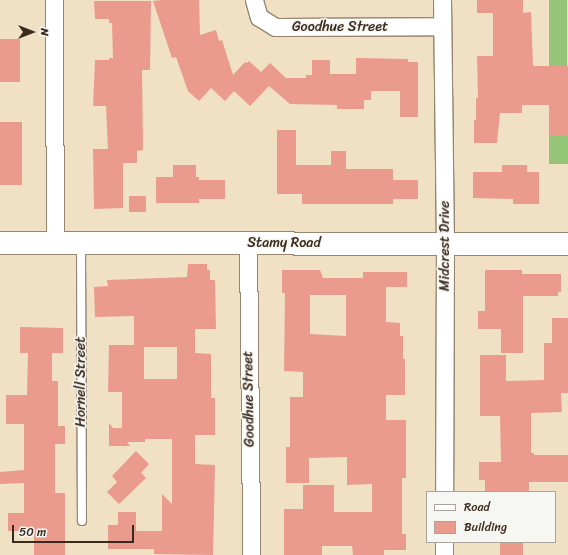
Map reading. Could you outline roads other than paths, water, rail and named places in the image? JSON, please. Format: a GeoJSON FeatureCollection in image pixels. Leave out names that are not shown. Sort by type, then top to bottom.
{"type":"FeatureCollection","features":[{"type":"Feature","properties":{"kind":"street"},"geometry":{"type":"LineString","coordinates":[[54,0],[55,243]]}},
{"type":"Feature","properties":{"kind":"street","name":"Goodhue Street"},"geometry":{"type":"LineString","coordinates":[[254,0],[259,17],[275,27],[442,26]]}},
{"type":"Feature","properties":{"kind":"street","name":"Midcrest Drive"},"geometry":{"type":"LineString","coordinates":[[442,0],[445,244],[444,491]]}},
{"type":"Feature","properties":{"kind":"street","name":"Stamy Road"},"geometry":{"type":"LineString","coordinates":[[0,243],[568,244]]}},
{"type":"Feature","properties":{"kind":"street","name":"Goodhue Street"},"geometry":{"type":"LineString","coordinates":[[248,243],[251,555]]}},
{"type":"Feature","properties":{"kind":"street"},"geometry":{"type":"LineString","coordinates":[[444,543],[444,555]]}},
{"type":"Feature","properties":{"kind":"lane","name":"Hornell Street"},"geometry":{"type":"LineString","coordinates":[[81,243],[82,521]]}}]}
